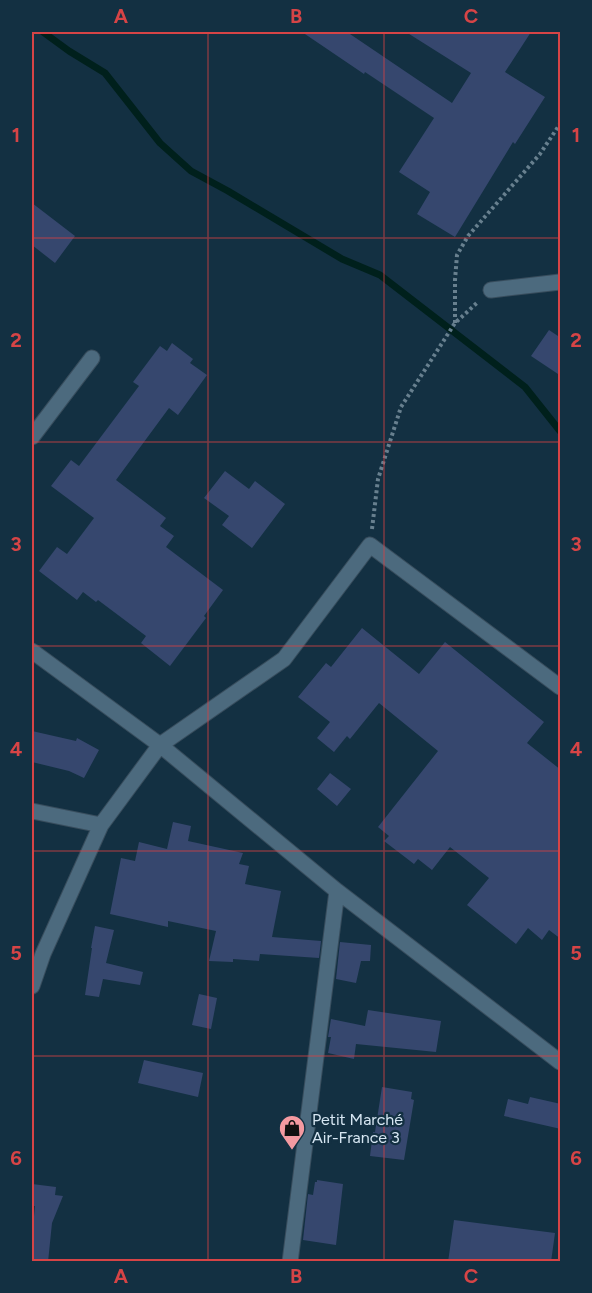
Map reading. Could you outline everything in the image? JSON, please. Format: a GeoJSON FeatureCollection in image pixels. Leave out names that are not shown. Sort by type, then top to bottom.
{"type":"FeatureCollection","features":[{"type":"Feature","properties":{"kind":"street"},"geometry":{"type":"LineString","coordinates":[[491,290],[561,282]]}},
{"type":"Feature","properties":{"kind":"street"},"geometry":{"type":"LineString","coordinates":[[32,437],[92,358]]}},
{"type":"Feature","properties":{"kind":"street"},"geometry":{"type":"LineString","coordinates":[[32,986],[43,954],[101,825],[160,745],[284,659],[370,545],[561,687]]}},
{"type":"Feature","properties":{"kind":"street"},"geometry":{"type":"LineString","coordinates":[[32,651],[160,745],[337,891],[561,1062]]}},
{"type":"Feature","properties":{"kind":"street"},"geometry":{"type":"LineString","coordinates":[[32,811],[101,825]]}},
{"type":"Feature","properties":{"kind":"street"},"geometry":{"type":"LineString","coordinates":[[290,1262],[337,891]]}},
{"type":"Feature","properties":{"kind":"path"},"geometry":{"type":"LineString","coordinates":[[456,323],[454,280],[457,255],[468,236],[540,154],[561,124]]}},
{"type":"Feature","properties":{"kind":"path"},"geometry":{"type":"LineString","coordinates":[[370,545],[378,479],[401,407],[456,323],[491,290]]}},
{"type":"Feature","properties":{"kind":"building"},"geometry":{"type":"Polygon","coordinates":[[[302,32],[347,32],[452,103],[471,73],[406,32],[531,32],[505,72],[545,97],[515,144],[513,142],[455,237],[417,214],[430,192],[399,172],[434,118],[302,32]]]}},
{"type":"Feature","properties":{"kind":"building"},"geometry":{"type":"Polygon","coordinates":[[[32,203],[75,236],[55,263],[32,245],[32,203]]]}},
{"type":"Feature","properties":{"kind":"building"},"geometry":{"type":"Polygon","coordinates":[[[549,330],[561,338],[561,376],[531,356],[549,330]]]}},
{"type":"Feature","properties":{"kind":"building"},"geometry":{"type":"Polygon","coordinates":[[[172,343],[193,359],[190,363],[207,375],[178,415],[169,408],[116,480],[166,518],[160,526],[174,536],[166,547],[223,590],[204,616],[206,618],[170,666],[141,643],[146,636],[98,600],[96,602],[83,592],[77,600],[39,571],[57,547],[67,554],[94,518],[51,486],[71,460],[79,466],[139,386],[133,382],[160,346],[167,351],[172,343]]]}},
{"type":"Feature","properties":{"kind":"building"},"geometry":{"type":"Polygon","coordinates":[[[225,471],[249,489],[255,481],[285,504],[252,548],[222,525],[229,516],[204,498],[225,471]]]}},
{"type":"Feature","properties":{"kind":"building"},"geometry":{"type":"Polygon","coordinates":[[[362,628],[419,674],[445,642],[544,722],[527,743],[561,770],[561,939],[549,930],[542,940],[528,928],[516,944],[467,905],[489,878],[450,847],[432,870],[418,859],[414,864],[384,841],[389,836],[378,827],[438,751],[379,703],[350,739],[347,736],[334,752],[317,738],[330,722],[298,697],[326,663],[331,667],[362,628]]]}},
{"type":"Feature","properties":{"kind":"building"},"geometry":{"type":"Polygon","coordinates":[[[32,731],[76,741],[77,738],[99,750],[84,778],[69,771],[32,762],[32,731]]]}},
{"type":"Feature","properties":{"kind":"building"},"geometry":{"type":"Polygon","coordinates":[[[330,773],[351,789],[337,806],[317,789],[330,773]]]}},
{"type":"Feature","properties":{"kind":"building"},"geometry":{"type":"Polygon","coordinates":[[[173,822],[191,826],[188,841],[243,853],[239,864],[249,866],[245,884],[281,891],[272,937],[321,941],[319,958],[260,954],[259,961],[233,959],[233,962],[209,961],[216,931],[168,921],[168,927],[110,914],[121,858],[135,861],[139,842],[167,849],[173,822]]]}},
{"type":"Feature","properties":{"kind":"building"},"geometry":{"type":"Polygon","coordinates":[[[95,926],[114,930],[106,963],[143,972],[140,985],[103,979],[99,997],[85,995],[95,926]]]}},
{"type":"Feature","properties":{"kind":"building"},"geometry":{"type":"Polygon","coordinates":[[[340,942],[371,945],[370,961],[361,961],[356,983],[336,979],[340,942]]]}},
{"type":"Feature","properties":{"kind":"building"},"geometry":{"type":"Polygon","coordinates":[[[199,994],[217,998],[211,1029],[192,1025],[199,994]]]}},
{"type":"Feature","properties":{"kind":"building"},"geometry":{"type":"Polygon","coordinates":[[[368,1010],[441,1021],[436,1052],[356,1044],[354,1059],[328,1053],[331,1019],[365,1026],[368,1010]]]}},
{"type":"Feature","properties":{"kind":"building"},"geometry":{"type":"Polygon","coordinates":[[[144,1060],[203,1073],[198,1097],[138,1083],[144,1060]]]}},
{"type":"Feature","properties":{"kind":"building"},"geometry":{"type":"Polygon","coordinates":[[[382,1087],[412,1092],[411,1099],[414,1100],[404,1160],[370,1156],[382,1087]]]}},
{"type":"Feature","properties":{"kind":"building"},"geometry":{"type":"Polygon","coordinates":[[[530,1097],[561,1104],[561,1129],[504,1116],[508,1099],[528,1104],[530,1097]]]}},
{"type":"Feature","properties":{"kind":"building"},"geometry":{"type":"Polygon","coordinates":[[[317,1180],[343,1184],[336,1245],[303,1240],[308,1194],[313,1195],[317,1180]]]}},
{"type":"Feature","properties":{"kind":"building"},"geometry":{"type":"Polygon","coordinates":[[[32,1184],[56,1187],[55,1195],[63,1196],[52,1223],[48,1262],[32,1262],[35,1206],[32,1206],[32,1184]]]}},
{"type":"Feature","properties":{"kind":"building"},"geometry":{"type":"Polygon","coordinates":[[[454,1220],[555,1233],[551,1262],[448,1262],[454,1220]]]}},
{"type":"Feature","properties":{"kind":"waterway"},"geometry":{"type":"LineString","coordinates":[[43,32],[105,73],[160,143],[191,171],[342,259],[380,275],[525,387],[560,431]]}},
{"type":"Feature","properties":{"kind":"place","name":"Petit Marché Air-France 3"},"geometry":{"type":"Point","coordinates":[292,1151]}}]}
